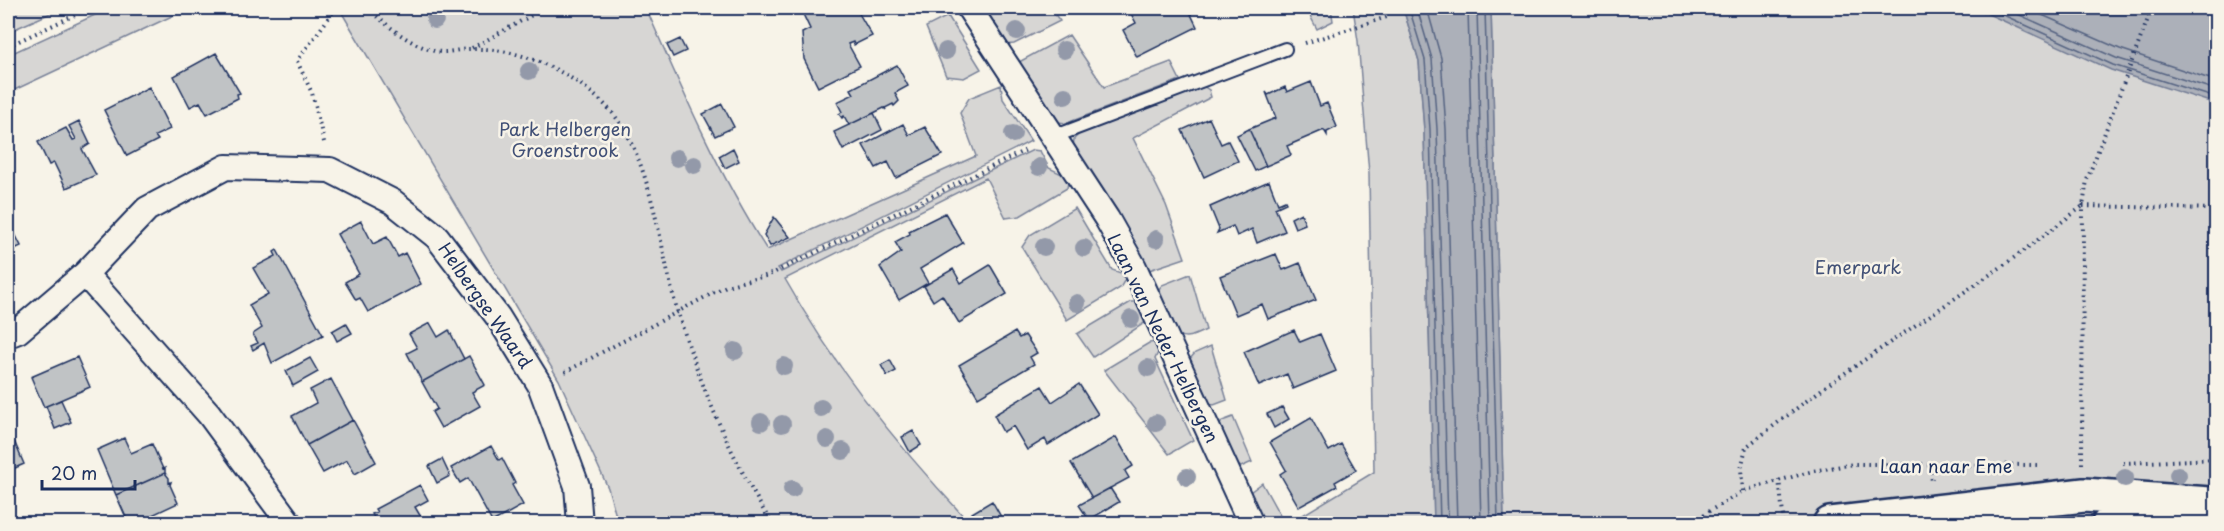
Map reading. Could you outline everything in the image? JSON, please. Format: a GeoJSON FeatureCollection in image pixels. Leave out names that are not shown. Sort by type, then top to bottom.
{"type":"FeatureCollection","features":[{"type":"Feature","properties":{"kind":"street","name":"Laan van Neder Helbergen"},"geometry":{"type":"LineString","coordinates":[[969,8],[1134,267],[1251,524]]}},
{"type":"Feature","properties":{"kind":"street","name":"Helbergse Waard"},"geometry":{"type":"LineString","coordinates":[[8,335],[18,331],[85,273],[147,209],[226,167],[330,170],[393,202],[437,237],[498,316],[540,385],[577,486],[580,524]]}},
{"type":"Feature","properties":{"kind":"street"},"geometry":{"type":"LineString","coordinates":[[85,273],[209,414],[290,524]]}},
{"type":"Feature","properties":{"kind":"street","name":"Laan naar Eme"},"geometry":{"type":"LineString","coordinates":[[1835,523],[1889,520],[2084,495],[2213,503]]}},
{"type":"Feature","properties":{"kind":"street","name":"Laan naar Eme"},"geometry":{"type":"LineString","coordinates":[[2109,524],[2213,503]]}},
{"type":"Feature","properties":{"kind":"lane"},"geometry":{"type":"LineString","coordinates":[[1053,137],[1285,49]]}},
{"type":"Feature","properties":{"kind":"path"},"geometry":{"type":"LineString","coordinates":[[8,46],[90,8]]}},
{"type":"Feature","properties":{"kind":"path"},"geometry":{"type":"LineString","coordinates":[[330,170],[312,93],[297,61],[336,8]]}},
{"type":"Feature","properties":{"kind":"path"},"geometry":{"type":"LineString","coordinates":[[368,8],[409,39],[431,50],[451,53],[470,49],[545,8]]}},
{"type":"Feature","properties":{"kind":"path"},"geometry":{"type":"LineString","coordinates":[[2082,465],[2083,206],[2087,180],[2152,8]]}},
{"type":"Feature","properties":{"kind":"path"},"geometry":{"type":"LineString","coordinates":[[1285,49],[1388,17]]}},
{"type":"Feature","properties":{"kind":"path"},"geometry":{"type":"LineString","coordinates":[[470,49],[538,60],[583,85],[609,110],[628,139],[642,170],[678,311],[727,443],[772,524]]}},
{"type":"Feature","properties":{"kind":"path"},"geometry":{"type":"LineString","coordinates":[[540,385],[726,286],[769,275],[1053,137]]}},
{"type":"Feature","properties":{"kind":"path"},"geometry":{"type":"LineString","coordinates":[[1743,491],[1741,469],[1746,447],[1826,386],[2007,263],[2083,206],[2217,209]]}},
{"type":"Feature","properties":{"kind":"path"},"geometry":{"type":"LineString","coordinates":[[2116,463],[2217,459]]}},
{"type":"Feature","properties":{"kind":"path","name":"Laan naar Eme"},"geometry":{"type":"LineString","coordinates":[[1688,524],[1743,491],[1779,479],[1854,464],[2047,465]]}},
{"type":"Feature","properties":{"kind":"path"},"geometry":{"type":"LineString","coordinates":[[2070,465],[2093,464]]}},
{"type":"Feature","properties":{"kind":"path"},"geometry":{"type":"LineString","coordinates":[[1779,479],[1784,524]]}},
{"type":"Feature","properties":{"kind":"green space"},"geometry":{"type":"Polygon","coordinates":[[[8,8],[62,8],[8,32],[8,8]]]}},
{"type":"Feature","properties":{"kind":"green space"},"geometry":{"type":"Polygon","coordinates":[[[110,8],[189,8],[8,93],[8,55],[110,8]]]}},
{"type":"Feature","properties":{"kind":"green space","name":"Park Helbergen Groenstrook"},"geometry":{"type":"Polygon","coordinates":[[[339,8],[646,8],[717,162],[767,250],[976,156],[960,113],[969,98],[1001,85],[1003,99],[1031,141],[778,268],[781,272],[1033,150],[1040,151],[1049,168],[1064,175],[1068,182],[1067,188],[1020,216],[1006,218],[986,178],[785,279],[825,344],[870,407],[970,523],[618,523],[608,488],[559,380],[339,8]]]}},
{"type":"Feature","properties":{"kind":"green space"},"geometry":{"type":"Polygon","coordinates":[[[980,8],[1050,8],[1060,21],[1014,44],[1004,45],[980,8]]]}},
{"type":"Feature","properties":{"kind":"green space"},"geometry":{"type":"Polygon","coordinates":[[[1306,8],[1331,8],[1333,21],[1317,29],[1306,8]]]}},
{"type":"Feature","properties":{"kind":"green space"},"geometry":{"type":"Polygon","coordinates":[[[1353,8],[1403,8],[1419,61],[1424,130],[1434,523],[1288,524],[1374,472],[1369,173],[1353,8]]]}},
{"type":"Feature","properties":{"kind":"green space","name":"Emerpark"},"geometry":{"type":"Polygon","coordinates":[[[1491,8],[2216,8],[2216,523],[1504,523],[1491,8]]]}},
{"type":"Feature","properties":{"kind":"green space"},"geometry":{"type":"Polygon","coordinates":[[[948,16],[981,69],[964,78],[946,76],[926,27],[948,16]]]}},
{"type":"Feature","properties":{"kind":"green space"},"geometry":{"type":"Polygon","coordinates":[[[1069,35],[1104,87],[1171,62],[1180,80],[1067,123],[1057,122],[1018,65],[1019,62],[1069,35]]]}},
{"type":"Feature","properties":{"kind":"green space"},"geometry":{"type":"Polygon","coordinates":[[[1203,86],[1209,90],[1211,97],[1133,138],[1166,205],[1185,258],[1149,270],[1073,148],[1074,139],[1080,133],[1203,86]]]}},
{"type":"Feature","properties":{"kind":"green space"},"geometry":{"type":"Polygon","coordinates":[[[1075,208],[1112,270],[1124,274],[1126,278],[1120,288],[1067,320],[1022,247],[1030,235],[1075,208]]]}},
{"type":"Feature","properties":{"kind":"green space"},"geometry":{"type":"Polygon","coordinates":[[[1190,274],[1206,330],[1184,337],[1177,334],[1158,290],[1162,285],[1190,274]]]}},
{"type":"Feature","properties":{"kind":"green space"},"geometry":{"type":"Polygon","coordinates":[[[1131,302],[1137,302],[1146,322],[1093,357],[1077,334],[1131,302]]]}},
{"type":"Feature","properties":{"kind":"green space"},"geometry":{"type":"Polygon","coordinates":[[[1157,342],[1160,348],[1155,359],[1193,440],[1169,454],[1104,370],[1149,343],[1157,342]]]}},
{"type":"Feature","properties":{"kind":"green space"},"geometry":{"type":"Polygon","coordinates":[[[1211,346],[1227,400],[1214,405],[1206,401],[1189,360],[1195,353],[1211,346]]]}},
{"type":"Feature","properties":{"kind":"green space"},"geometry":{"type":"Polygon","coordinates":[[[1233,417],[1252,462],[1241,467],[1237,465],[1219,427],[1222,421],[1233,417]]]}},
{"type":"Feature","properties":{"kind":"green space"},"geometry":{"type":"Polygon","coordinates":[[[1262,483],[1284,523],[1263,523],[1250,492],[1262,483]]]}},
{"type":"Feature","properties":{"kind":"water"},"geometry":{"type":"Polygon","coordinates":[[[1403,8],[1491,8],[1504,523],[1434,523],[1424,130],[1419,61],[1403,8]]]}},
{"type":"Feature","properties":{"kind":"water"},"geometry":{"type":"Polygon","coordinates":[[[1975,8],[2216,8],[2216,104],[2111,70],[1975,8]]]}},
{"type":"Feature","properties":{"kind":"building"},"geometry":{"type":"Polygon","coordinates":[[[811,8],[860,8],[857,10],[872,36],[854,45],[853,42],[848,44],[860,66],[818,87],[804,59],[802,33],[810,29],[802,12],[811,8]]]}},
{"type":"Feature","properties":{"kind":"building"},"geometry":{"type":"Polygon","coordinates":[[[1128,8],[1188,8],[1197,27],[1137,57],[1123,30],[1136,23],[1128,8]]]}},
{"type":"Feature","properties":{"kind":"building"},"geometry":{"type":"Polygon","coordinates":[[[680,39],[686,51],[673,57],[667,45],[680,39]]]}},
{"type":"Feature","properties":{"kind":"building"},"geometry":{"type":"Polygon","coordinates":[[[216,53],[240,93],[237,94],[238,98],[207,114],[200,102],[190,107],[174,76],[216,53]]]}},
{"type":"Feature","properties":{"kind":"building"},"geometry":{"type":"Polygon","coordinates":[[[897,65],[908,86],[895,93],[899,101],[894,106],[893,104],[885,108],[886,110],[884,108],[849,125],[844,116],[842,118],[839,114],[842,112],[837,102],[854,94],[851,89],[897,65]]]}},
{"type":"Feature","properties":{"kind":"building"},"geometry":{"type":"Polygon","coordinates":[[[1311,82],[1320,106],[1327,103],[1337,127],[1327,132],[1327,135],[1324,130],[1287,146],[1291,155],[1266,166],[1249,129],[1276,118],[1266,92],[1268,95],[1285,87],[1287,92],[1311,82]]]}},
{"type":"Feature","properties":{"kind":"building"},"geometry":{"type":"Polygon","coordinates":[[[149,87],[170,129],[155,136],[158,140],[127,156],[104,110],[149,87]]]}},
{"type":"Feature","properties":{"kind":"building"},"geometry":{"type":"Polygon","coordinates":[[[722,104],[734,127],[715,136],[703,114],[722,104]]]}},
{"type":"Feature","properties":{"kind":"building"},"geometry":{"type":"Polygon","coordinates":[[[874,113],[882,130],[843,150],[834,132],[874,113]]]}},
{"type":"Feature","properties":{"kind":"building"},"geometry":{"type":"Polygon","coordinates":[[[1209,118],[1221,144],[1228,141],[1238,161],[1204,177],[1182,130],[1209,118]]]}},
{"type":"Feature","properties":{"kind":"building"},"geometry":{"type":"Polygon","coordinates":[[[79,121],[90,144],[82,149],[96,175],[66,188],[54,163],[49,165],[38,142],[66,128],[73,140],[76,139],[69,126],[79,121]]]}},
{"type":"Feature","properties":{"kind":"building"},"geometry":{"type":"Polygon","coordinates":[[[903,124],[909,135],[925,127],[942,155],[896,178],[888,162],[876,168],[863,145],[903,124]]]}},
{"type":"Feature","properties":{"kind":"building"},"geometry":{"type":"Polygon","coordinates":[[[1249,129],[1266,166],[1255,171],[1237,135],[1249,129]]]}},
{"type":"Feature","properties":{"kind":"building"},"geometry":{"type":"Polygon","coordinates":[[[733,148],[739,161],[725,168],[719,156],[733,148]]]}},
{"type":"Feature","properties":{"kind":"building"},"geometry":{"type":"Polygon","coordinates":[[[1269,181],[1278,204],[1285,201],[1286,203],[1275,208],[1285,231],[1257,243],[1252,229],[1237,236],[1233,226],[1217,233],[1219,229],[1210,207],[1269,181]]]}},
{"type":"Feature","properties":{"kind":"building"},"geometry":{"type":"Polygon","coordinates":[[[945,213],[963,243],[920,269],[928,283],[899,300],[880,267],[901,252],[895,242],[910,234],[909,231],[945,213]]]}},
{"type":"Feature","properties":{"kind":"building"},"geometry":{"type":"Polygon","coordinates":[[[1301,213],[1305,224],[1295,228],[1291,218],[1301,213]]]}},
{"type":"Feature","properties":{"kind":"building"},"geometry":{"type":"Polygon","coordinates":[[[774,217],[790,237],[770,246],[764,235],[774,217]]]}},
{"type":"Feature","properties":{"kind":"building"},"geometry":{"type":"Polygon","coordinates":[[[8,220],[21,246],[8,252],[8,220]]]}},
{"type":"Feature","properties":{"kind":"building"},"geometry":{"type":"Polygon","coordinates":[[[361,221],[373,244],[387,237],[398,257],[405,253],[421,284],[368,312],[360,298],[356,300],[345,282],[359,274],[337,234],[361,221]]]}},
{"type":"Feature","properties":{"kind":"building"},"geometry":{"type":"Polygon","coordinates":[[[277,250],[323,335],[272,363],[264,343],[253,350],[251,346],[258,343],[253,334],[262,328],[249,305],[268,294],[253,268],[276,256],[274,252],[277,250]]]}},
{"type":"Feature","properties":{"kind":"building"},"geometry":{"type":"Polygon","coordinates":[[[1276,254],[1283,270],[1300,263],[1316,300],[1268,319],[1262,304],[1236,315],[1220,276],[1276,254]]]}},
{"type":"Feature","properties":{"kind":"building"},"geometry":{"type":"Polygon","coordinates":[[[990,265],[1007,294],[959,323],[942,295],[933,301],[924,286],[953,269],[961,283],[990,265]]]}},
{"type":"Feature","properties":{"kind":"building"},"geometry":{"type":"Polygon","coordinates":[[[346,323],[352,333],[337,341],[332,331],[346,323]]]}},
{"type":"Feature","properties":{"kind":"building"},"geometry":{"type":"Polygon","coordinates":[[[430,323],[438,337],[449,330],[464,359],[422,382],[407,353],[417,348],[409,334],[430,323]]]}},
{"type":"Feature","properties":{"kind":"building"},"geometry":{"type":"Polygon","coordinates":[[[1294,330],[1300,342],[1320,334],[1336,371],[1293,389],[1287,374],[1259,386],[1244,352],[1294,330]]]}},
{"type":"Feature","properties":{"kind":"building"},"geometry":{"type":"Polygon","coordinates":[[[1015,332],[1019,338],[1025,335],[1037,353],[1030,357],[1034,364],[978,397],[959,365],[1015,332]]]}},
{"type":"Feature","properties":{"kind":"building"},"geometry":{"type":"Polygon","coordinates":[[[469,356],[485,385],[472,392],[480,406],[441,428],[432,412],[437,409],[422,382],[469,356]]]}},
{"type":"Feature","properties":{"kind":"building"},"geometry":{"type":"Polygon","coordinates":[[[77,357],[90,387],[44,407],[31,377],[77,357]]]}},
{"type":"Feature","properties":{"kind":"building"},"geometry":{"type":"Polygon","coordinates":[[[310,358],[318,372],[293,386],[286,371],[310,358]]]}},
{"type":"Feature","properties":{"kind":"building"},"geometry":{"type":"Polygon","coordinates":[[[890,360],[896,371],[887,376],[881,365],[890,360]]]}},
{"type":"Feature","properties":{"kind":"building"},"geometry":{"type":"Polygon","coordinates":[[[331,379],[353,420],[307,445],[292,416],[316,403],[310,390],[331,379]]]}},
{"type":"Feature","properties":{"kind":"building"},"geometry":{"type":"Polygon","coordinates":[[[1079,384],[1098,414],[1048,445],[1045,439],[1027,450],[1013,426],[1003,432],[994,415],[1042,386],[1052,402],[1079,384]]]}},
{"type":"Feature","properties":{"kind":"building"},"geometry":{"type":"Polygon","coordinates":[[[61,400],[71,422],[55,429],[46,406],[61,400]]]}},
{"type":"Feature","properties":{"kind":"building"},"geometry":{"type":"Polygon","coordinates":[[[1282,407],[1289,419],[1274,428],[1267,414],[1282,407]]]}},
{"type":"Feature","properties":{"kind":"building"},"geometry":{"type":"Polygon","coordinates":[[[1311,418],[1329,451],[1341,444],[1356,470],[1335,482],[1337,486],[1299,507],[1280,474],[1286,470],[1270,442],[1311,418]]]}},
{"type":"Feature","properties":{"kind":"building"},"geometry":{"type":"Polygon","coordinates":[[[353,420],[376,462],[355,474],[347,460],[323,473],[307,445],[353,420]]]}},
{"type":"Feature","properties":{"kind":"building"},"geometry":{"type":"Polygon","coordinates":[[[8,427],[24,464],[8,471],[8,427]]]}},
{"type":"Feature","properties":{"kind":"building"},"geometry":{"type":"Polygon","coordinates":[[[913,431],[921,445],[910,452],[902,437],[913,431]]]}},
{"type":"Feature","properties":{"kind":"building"},"geometry":{"type":"Polygon","coordinates":[[[1116,437],[1133,466],[1125,471],[1129,478],[1092,498],[1071,463],[1116,437]]]}},
{"type":"Feature","properties":{"kind":"building"},"geometry":{"type":"Polygon","coordinates":[[[124,438],[131,453],[152,444],[163,469],[165,468],[165,473],[116,495],[97,450],[124,438]]]}},
{"type":"Feature","properties":{"kind":"building"},"geometry":{"type":"Polygon","coordinates":[[[491,446],[499,460],[502,458],[515,483],[512,485],[523,505],[492,522],[468,478],[460,483],[451,468],[491,446]]]}},
{"type":"Feature","properties":{"kind":"building"},"geometry":{"type":"Polygon","coordinates":[[[442,459],[450,476],[437,483],[429,466],[442,459]]]}},
{"type":"Feature","properties":{"kind":"building"},"geometry":{"type":"Polygon","coordinates":[[[165,473],[169,478],[169,483],[171,482],[170,485],[178,503],[152,515],[156,524],[129,524],[116,495],[165,473]]]}},
{"type":"Feature","properties":{"kind":"building"},"geometry":{"type":"Polygon","coordinates":[[[420,485],[428,500],[415,507],[425,524],[377,524],[372,514],[377,512],[375,509],[420,485]]]}},
{"type":"Feature","properties":{"kind":"building"},"geometry":{"type":"Polygon","coordinates":[[[1110,488],[1119,502],[1089,520],[1079,505],[1110,488]]]}},
{"type":"Feature","properties":{"kind":"building"},"geometry":{"type":"Polygon","coordinates":[[[992,501],[1005,524],[979,524],[972,513],[992,501]]]}}]}
